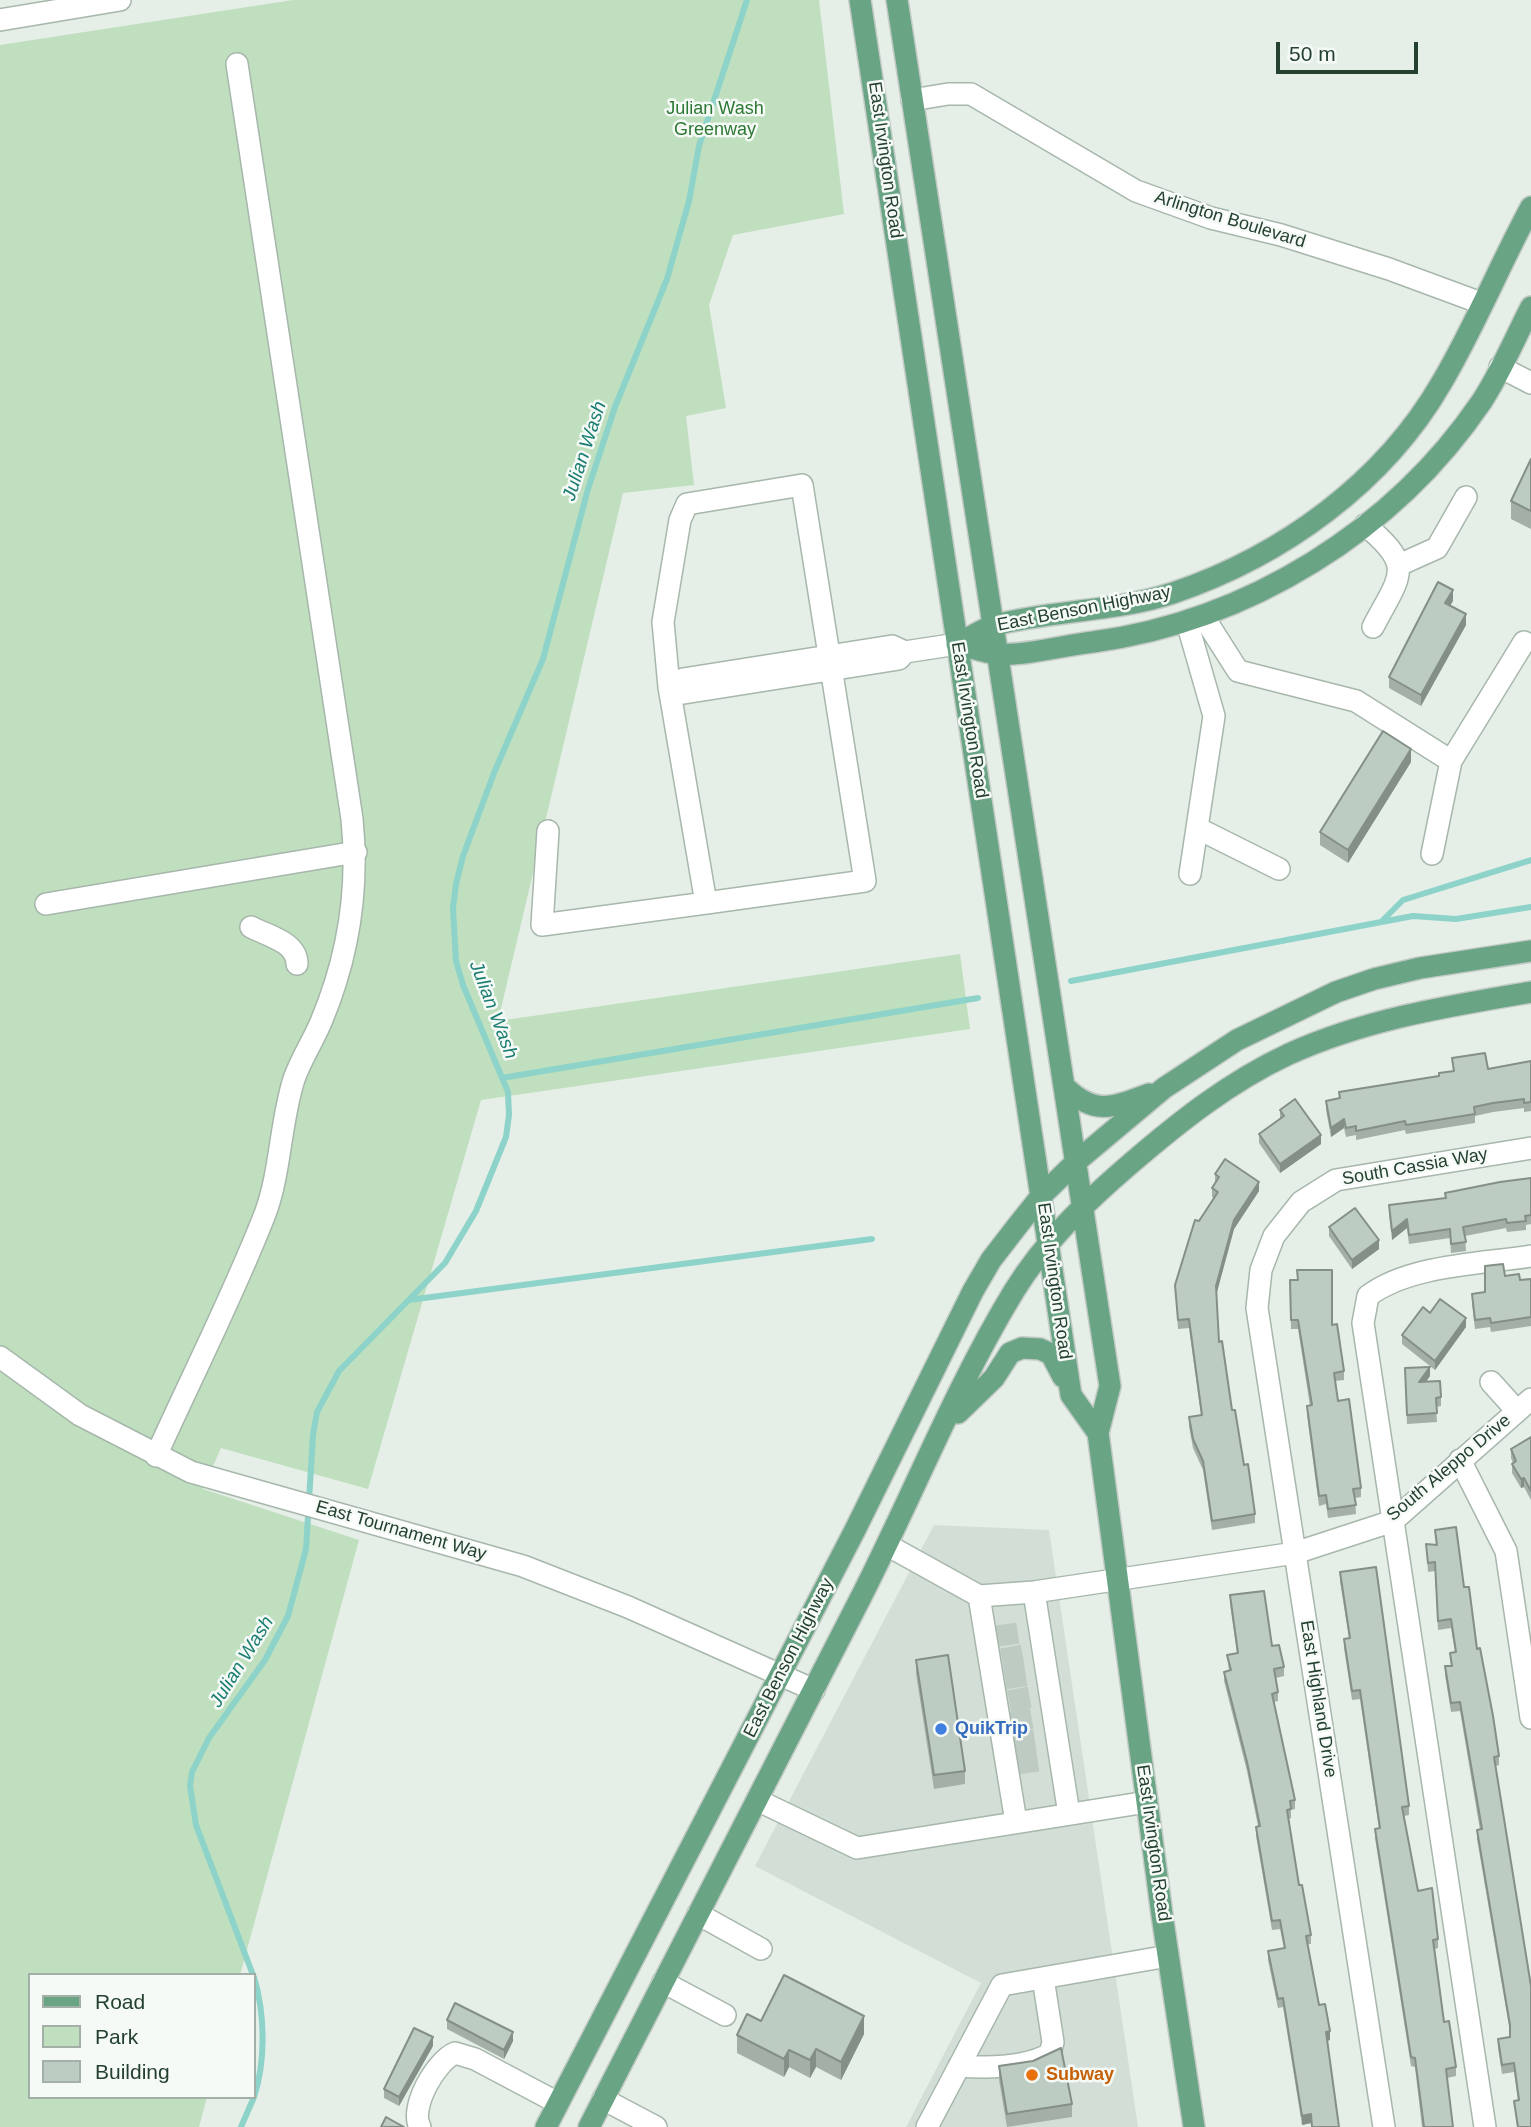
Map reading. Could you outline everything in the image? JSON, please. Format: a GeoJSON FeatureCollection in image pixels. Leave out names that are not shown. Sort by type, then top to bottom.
{"type":"FeatureCollection","features":[{"type":"Feature","properties":{"kind":"main road","name":"East Irvington Road"},"geometry":{"type":"LineString","coordinates":[[860,0],[1072,1395],[1098,1433]]}},
{"type":"Feature","properties":{"kind":"main road","name":"East Irvington Road"},"geometry":{"type":"LineString","coordinates":[[897,0],[1110,1386],[1098,1433],[1168,1956],[1194,2127]]}},
{"type":"Feature","properties":{"kind":"main road","name":"East Benson Highway"},"geometry":{"type":"LineString","coordinates":[[957,644],[994,625],[1089,611],[1170,594],[1245,565],[1276,548],[1357,485],[1416,422],[1443,382],[1531,207]]}},
{"type":"Feature","properties":{"kind":"main road","name":"East Benson Highway"},"geometry":{"type":"LineString","coordinates":[[957,644],[999,654],[1127,637],[1195,619],[1242,601],[1283,579],[1365,525],[1402,495],[1439,455],[1483,400],[1531,307]]}},
{"type":"Feature","properties":{"kind":"main road"},"geometry":{"type":"LineString","coordinates":[[1066,1088],[1079,1101],[1101,1107],[1116,1106],[1164,1088],[1237,1040],[1336,992],[1420,968],[1531,951]]}},
{"type":"Feature","properties":{"kind":"main road","name":"East Benson Highway"},"geometry":{"type":"LineString","coordinates":[[589,2127],[814,1690],[1015,1290],[1048,1241],[1083,1205],[1181,1119],[1223,1091],[1291,1054],[1389,1020],[1441,1007],[1531,992]]}},
{"type":"Feature","properties":{"kind":"main road","name":"East Benson Highway"},"geometry":{"type":"LineString","coordinates":[[546,2127],[781,1674],[991,1260],[1042,1195],[1077,1161],[1164,1088]]}},
{"type":"Feature","properties":{"kind":"main road"},"geometry":{"type":"LineString","coordinates":[[946,1424],[994,1378],[1010,1353],[1022,1348],[1040,1349],[1051,1354],[1072,1395]]}},
{"type":"Feature","properties":{"kind":"main road"},"geometry":{"type":"LineString","coordinates":[[569,2082],[603,2099]]}},
{"type":"Feature","properties":{"kind":"street"},"geometry":{"type":"LineString","coordinates":[[4,13],[120,0]]}},
{"type":"Feature","properties":{"kind":"street"},"geometry":{"type":"LineString","coordinates":[[156,1456],[266,1212],[285,1108],[298,1068],[321,1021],[337,971],[354,901],[356,852],[237,64]]}},
{"type":"Feature","properties":{"kind":"street","name":"Arlington Boulevard"},"geometry":{"type":"LineString","coordinates":[[912,100],[948,94],[971,94],[1136,191],[1211,218],[1281,235],[1389,269],[1481,303]]}},
{"type":"Feature","properties":{"kind":"street"},"geometry":{"type":"LineString","coordinates":[[1500,367],[1531,383]]}},
{"type":"Feature","properties":{"kind":"street"},"geometry":{"type":"LineString","coordinates":[[548,831],[542,925],[706,903],[865,881],[802,485],[687,503],[680,520],[663,622],[669,687],[706,903]]}},
{"type":"Feature","properties":{"kind":"street"},"geometry":{"type":"LineString","coordinates":[[1399,565],[1437,548],[1466,497]]}},
{"type":"Feature","properties":{"kind":"street"},"geometry":{"type":"LineString","coordinates":[[1365,525],[1391,546],[1399,565],[1396,583],[1373,626]]}},
{"type":"Feature","properties":{"kind":"street"},"geometry":{"type":"LineString","coordinates":[[1195,619],[1238,671],[1356,701],[1451,761]]}},
{"type":"Feature","properties":{"kind":"street"},"geometry":{"type":"LineString","coordinates":[[1190,874],[1214,716],[1195,619]]}},
{"type":"Feature","properties":{"kind":"street"},"geometry":{"type":"LineString","coordinates":[[1432,854],[1451,761],[1524,642]]}},
{"type":"Feature","properties":{"kind":"street"},"geometry":{"type":"LineString","coordinates":[[669,687],[684,693],[829,663],[899,659],[905,652],[957,644]]}},
{"type":"Feature","properties":{"kind":"street"},"geometry":{"type":"LineString","coordinates":[[1196,828],[1279,869]]}},
{"type":"Feature","properties":{"kind":"street"},"geometry":{"type":"LineString","coordinates":[[46,904],[356,852]]}},
{"type":"Feature","properties":{"kind":"street"},"geometry":{"type":"LineString","coordinates":[[251,927],[292,947],[297,954],[297,964]]}},
{"type":"Feature","properties":{"kind":"street","name":"South Cassia Way"},"geometry":{"type":"LineString","coordinates":[[1261,1270],[1274,1236],[1301,1202],[1336,1180],[1531,1148]]}},
{"type":"Feature","properties":{"kind":"street"},"geometry":{"type":"LineString","coordinates":[[1485,2127],[1363,1324],[1368,1296],[1387,1282],[1417,1274],[1531,1256]]}},
{"type":"Feature","properties":{"kind":"street","name":"East Highland Drive"},"geometry":{"type":"LineString","coordinates":[[1261,1270],[1256,1308],[1384,2127]]}},
{"type":"Feature","properties":{"kind":"street","name":"East Tournament Way"},"geometry":{"type":"LineString","coordinates":[[0,1357],[80,1415],[191,1472],[523,1566],[628,1607],[814,1690]]}},
{"type":"Feature","properties":{"kind":"street"},"geometry":{"type":"LineString","coordinates":[[1491,1382],[1524,1405]]}},
{"type":"Feature","properties":{"kind":"street","name":"South Aleppo Drive"},"geometry":{"type":"LineString","coordinates":[[979,1595],[1034,1592],[1296,1553],[1393,1521],[1524,1405]]}},
{"type":"Feature","properties":{"kind":"street"},"geometry":{"type":"LineString","coordinates":[[1460,1460],[1506,1551],[1531,1718]]}},
{"type":"Feature","properties":{"kind":"street"},"geometry":{"type":"LineString","coordinates":[[887,1545],[979,1595],[992,1637],[1007,1733],[1016,1822]]}},
{"type":"Feature","properties":{"kind":"street"},"geometry":{"type":"LineString","coordinates":[[1034,1592],[1032,1630],[1050,1748],[1069,1814]]}},
{"type":"Feature","properties":{"kind":"street"},"geometry":{"type":"LineString","coordinates":[[757,1800],[857,1848],[1147,1802]]}},
{"type":"Feature","properties":{"kind":"street"},"geometry":{"type":"LineString","coordinates":[[698,1914],[761,1949]]}},
{"type":"Feature","properties":{"kind":"street"},"geometry":{"type":"LineString","coordinates":[[927,2127],[1002,1985],[1168,1956]]}},
{"type":"Feature","properties":{"kind":"street"},"geometry":{"type":"LineString","coordinates":[[959,2066],[993,2066],[1040,2060],[1050,2054],[1053,2042],[1043,1978]]}},
{"type":"Feature","properties":{"kind":"street"},"geometry":{"type":"LineString","coordinates":[[663,1982],[725,2015]]}},
{"type":"Feature","properties":{"kind":"street"},"geometry":{"type":"LineString","coordinates":[[420,2127],[416,2117],[436,2068],[455,2053],[475,2059],[558,2103]]}},
{"type":"Feature","properties":{"kind":"street"},"geometry":{"type":"LineString","coordinates":[[603,2099],[656,2127]]}},
{"type":"Feature","properties":{"kind":"shaded area"},"geometry":{"type":"Polygon","coordinates":[[[934,1525],[1049,1530],[1138,2127],[906,2127],[981,1983],[755,1866],[934,1525]]]}},
{"type":"Feature","properties":{"kind":"green space","name":"Julian Wash Greenway"},"geometry":{"type":"Polygon","coordinates":[[[293,0],[819,0],[844,214],[733,235],[709,305],[726,408],[686,416],[694,485],[623,493],[498,1021],[960,954],[970,1029],[481,1100],[368,1489],[221,1448],[203,1489],[359,1540],[241,1973],[28,1973],[28,2099],[206,2099],[199,2127],[0,2127],[0,45],[293,0]]]}},
{"type":"Feature","properties":{"kind":"building"},"geometry":{"type":"Polygon","coordinates":[[[1531,459],[1531,511],[1511,501],[1531,459]]]}},
{"type":"Feature","properties":{"kind":"building"},"geometry":{"type":"Polygon","coordinates":[[[1438,582],[1453,590],[1445,603],[1466,614],[1421,695],[1389,677],[1438,582]]]}},
{"type":"Feature","properties":{"kind":"building"},"geometry":{"type":"Polygon","coordinates":[[[1383,731],[1411,749],[1348,850],[1320,832],[1383,731]]]}},
{"type":"Feature","properties":{"kind":"building"},"geometry":{"type":"Polygon","coordinates":[[[1485,1053],[1488,1069],[1531,1061],[1531,1102],[1524,1103],[1524,1099],[1493,1103],[1474,1107],[1475,1114],[1406,1125],[1405,1121],[1356,1131],[1356,1126],[1346,1128],[1344,1119],[1331,1128],[1326,1101],[1340,1098],[1339,1092],[1439,1076],[1439,1073],[1454,1071],[1452,1058],[1485,1053]]]}},
{"type":"Feature","properties":{"kind":"building"},"geometry":{"type":"Polygon","coordinates":[[[1295,1099],[1321,1135],[1280,1164],[1259,1134],[1284,1116],[1280,1110],[1295,1099]]]}},
{"type":"Feature","properties":{"kind":"building"},"geometry":{"type":"Polygon","coordinates":[[[1225,1159],[1259,1182],[1234,1220],[1216,1286],[1219,1342],[1222,1341],[1232,1410],[1235,1410],[1244,1465],[1248,1464],[1255,1514],[1212,1521],[1203,1461],[1193,1439],[1189,1417],[1202,1415],[1189,1319],[1178,1320],[1175,1285],[1195,1220],[1199,1221],[1218,1192],[1212,1188],[1219,1177],[1215,1174],[1225,1159]]]}},
{"type":"Feature","properties":{"kind":"building"},"geometry":{"type":"Polygon","coordinates":[[[1531,1178],[1531,1215],[1525,1216],[1526,1221],[1507,1223],[1506,1219],[1463,1227],[1466,1242],[1451,1244],[1450,1229],[1409,1235],[1407,1219],[1392,1231],[1389,1205],[1446,1198],[1445,1193],[1531,1178]]]}},
{"type":"Feature","properties":{"kind":"building"},"geometry":{"type":"Polygon","coordinates":[[[1355,1208],[1379,1240],[1352,1260],[1329,1227],[1355,1208]]]}},
{"type":"Feature","properties":{"kind":"building"},"geometry":{"type":"Polygon","coordinates":[[[1503,1264],[1505,1276],[1519,1274],[1520,1280],[1531,1279],[1531,1317],[1491,1323],[1490,1318],[1475,1320],[1472,1294],[1485,1292],[1485,1266],[1503,1264]]]}},
{"type":"Feature","properties":{"kind":"building"},"geometry":{"type":"Polygon","coordinates":[[[1297,1270],[1332,1270],[1332,1325],[1337,1324],[1344,1371],[1334,1373],[1338,1401],[1349,1399],[1361,1488],[1353,1489],[1356,1505],[1328,1509],[1326,1495],[1319,1496],[1307,1406],[1312,1405],[1298,1320],[1291,1320],[1290,1280],[1298,1280],[1297,1270]]]}},
{"type":"Feature","properties":{"kind":"building"},"geometry":{"type":"Polygon","coordinates":[[[1440,1299],[1466,1318],[1435,1361],[1402,1335],[1423,1307],[1430,1313],[1440,1299]]]}},
{"type":"Feature","properties":{"kind":"building"},"geometry":{"type":"Polygon","coordinates":[[[1430,1367],[1419,1382],[1440,1381],[1441,1397],[1436,1398],[1437,1413],[1407,1415],[1405,1368],[1430,1367]]]}},
{"type":"Feature","properties":{"kind":"building"},"geometry":{"type":"Polygon","coordinates":[[[1531,1437],[1531,1491],[1512,1464],[1516,1461],[1511,1449],[1531,1437]]]}},
{"type":"Feature","properties":{"kind":"building"},"geometry":{"type":"Polygon","coordinates":[[[1456,1527],[1464,1587],[1469,1587],[1477,1649],[1480,1648],[1493,1716],[1499,1756],[1494,1757],[1531,1986],[1531,2127],[1518,2127],[1514,2101],[1519,2100],[1514,2063],[1502,2065],[1498,2039],[1510,2037],[1510,2025],[1477,1830],[1482,1829],[1460,1702],[1451,1703],[1445,1666],[1452,1666],[1450,1653],[1456,1652],[1451,1619],[1438,1621],[1435,1562],[1428,1563],[1426,1544],[1437,1545],[1435,1530],[1456,1527]]]}},
{"type":"Feature","properties":{"kind":"building"},"geometry":{"type":"Polygon","coordinates":[[[1376,1567],[1409,1806],[1402,1807],[1418,1891],[1432,1888],[1438,1939],[1433,1940],[1444,2022],[1449,2021],[1456,2067],[1446,2069],[1453,2127],[1424,2127],[1415,2058],[1411,2057],[1375,1829],[1380,1828],[1360,1690],[1352,1691],[1344,1639],[1350,1638],[1340,1572],[1376,1567]]]}},
{"type":"Feature","properties":{"kind":"building"},"geometry":{"type":"Polygon","coordinates":[[[1264,1591],[1272,1646],[1279,1645],[1284,1667],[1274,1669],[1278,1692],[1272,1694],[1295,1800],[1290,1801],[1291,1809],[1287,1810],[1299,1885],[1302,1885],[1311,1935],[1306,1936],[1319,2005],[1325,2004],[1330,2031],[1326,2032],[1339,2127],[1312,2127],[1311,2114],[1302,2116],[1283,1998],[1278,1999],[1268,1951],[1285,1948],[1280,1920],[1272,1921],[1256,1827],[1260,1826],[1224,1672],[1231,1670],[1227,1655],[1238,1653],[1230,1595],[1264,1591]]]}},
{"type":"Feature","properties":{"kind":"building","name":"QuikTrip"},"geometry":{"type":"Polygon","coordinates":[[[948,1655],[965,1771],[934,1775],[916,1660],[948,1655]]]}},
{"type":"Feature","properties":{"kind":"building"},"geometry":{"type":"Polygon","coordinates":[[[784,1975],[864,2016],[841,2062],[816,2049],[810,2060],[789,2050],[784,2059],[737,2035],[747,2014],[761,2021],[784,1975]]]}},
{"type":"Feature","properties":{"kind":"building"},"geometry":{"type":"Polygon","coordinates":[[[455,2003],[513,2032],[504,2050],[447,2020],[455,2003]]]}},
{"type":"Feature","properties":{"kind":"building"},"geometry":{"type":"Polygon","coordinates":[[[414,2028],[433,2037],[399,2097],[384,2089],[414,2028]]]}},
{"type":"Feature","properties":{"kind":"building"},"geometry":{"type":"Polygon","coordinates":[[[1061,2048],[1072,2104],[1007,2114],[999,2066],[1033,2061],[1061,2048]]]}},
{"type":"Feature","properties":{"kind":"building"},"geometry":{"type":"Polygon","coordinates":[[[386,2117],[404,2127],[381,2127],[386,2117]]]}},
{"type":"Feature","properties":{"kind":"waterway","name":"Julian Wash"},"geometry":{"type":"LineString","coordinates":[[252,1973],[196,1825],[190,1786],[192,1772],[209,1738],[265,1660],[288,1616],[306,1549],[313,1435],[317,1412],[339,1371],[445,1263],[476,1211],[506,1137],[508,1092],[463,985],[456,961],[453,908],[456,884],[463,856],[494,773],[543,659],[588,489],[615,407],[667,279],[689,201],[699,146],[747,0]]}},
{"type":"Feature","properties":{"kind":"waterway"},"geometry":{"type":"LineString","coordinates":[[1383,920],[1403,900],[1531,860]]}},
{"type":"Feature","properties":{"kind":"waterway"},"geometry":{"type":"LineString","coordinates":[[1071,981],[1413,916],[1456,919],[1531,907]]}},
{"type":"Feature","properties":{"kind":"waterway"},"geometry":{"type":"LineString","coordinates":[[502,1078],[978,998]]}},
{"type":"Feature","properties":{"kind":"waterway"},"geometry":{"type":"LineString","coordinates":[[409,1300],[872,1239]]}},
{"type":"Feature","properties":{"kind":"waterway","name":"Julian Wash"},"geometry":{"type":"LineString","coordinates":[[256,1984],[263,2037],[256,2090]]}},
{"type":"Feature","properties":{"kind":"waterway","name":"Julian Wash"},"geometry":{"type":"LineString","coordinates":[[241,2127],[253,2099]]}},
{"type":"Feature","properties":{"kind":"tunnel"},"geometry":{"type":"LineString","coordinates":[[997,1636],[1025,1632]]}},
{"type":"Feature","properties":{"kind":"tunnel"},"geometry":{"type":"LineString","coordinates":[[1002,1659],[1028,1654]]}},
{"type":"Feature","properties":{"kind":"tunnel"},"geometry":{"type":"LineString","coordinates":[[1005,1679],[1030,1675]]}},
{"type":"Feature","properties":{"kind":"tunnel"},"geometry":{"type":"LineString","coordinates":[[1009,1701],[1034,1696]]}},
{"type":"Feature","properties":{"kind":"tunnel"},"geometry":{"type":"LineString","coordinates":[[1011,1722],[1038,1717]]}},
{"type":"Feature","properties":{"kind":"tunnel"},"geometry":{"type":"LineString","coordinates":[[1014,1743],[1041,1739]]}},
{"type":"Feature","properties":{"kind":"tunnel"},"geometry":{"type":"LineString","coordinates":[[1017,1764],[1044,1760]]}},
{"type":"Feature","properties":{"kind":"place","name":"QuikTrip"},"geometry":{"type":"Point","coordinates":[941,1729]}},
{"type":"Feature","properties":{"kind":"place","name":"Subway"},"geometry":{"type":"Point","coordinates":[1032,2075]}}]}
